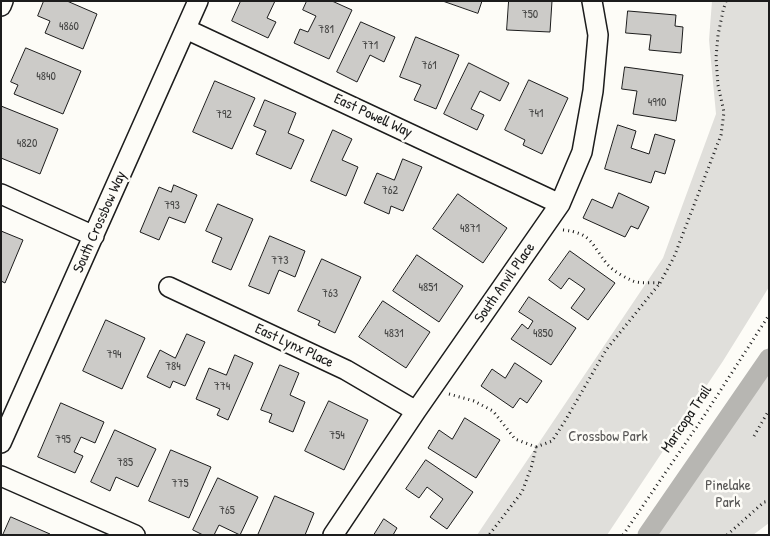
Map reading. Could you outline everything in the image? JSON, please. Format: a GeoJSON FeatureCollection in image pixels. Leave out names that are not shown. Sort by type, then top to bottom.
{"type":"FeatureCollection","features":[{"type":"Feature","properties":{"kind":"street"},"geometry":{"type":"LineString","coordinates":[[1,6],[3,1]]}},
{"type":"Feature","properties":{"kind":"street","name":"South Crossbow Way"},"geometry":{"type":"LineString","coordinates":[[1,443],[198,1]]}},
{"type":"Feature","properties":{"kind":"street","name":"South Anvil Place"},"geometry":{"type":"LineString","coordinates":[[334,535],[416,411],[560,204],[582,152],[593,90],[598,35],[592,1]]}},
{"type":"Feature","properties":{"kind":"street","name":"East Powell Way"},"geometry":{"type":"LineString","coordinates":[[186,29],[560,204]]}},
{"type":"Feature","properties":{"kind":"street"},"geometry":{"type":"LineString","coordinates":[[1,194],[94,236]]}},
{"type":"Feature","properties":{"kind":"street","name":"East Lynx Place"},"geometry":{"type":"LineString","coordinates":[[169,287],[346,370],[416,411]]}},
{"type":"Feature","properties":{"kind":"street"},"geometry":{"type":"LineString","coordinates":[[1,476],[135,535]]}},
{"type":"Feature","properties":{"kind":"path"},"geometry":{"type":"LineString","coordinates":[[432,389],[474,401],[493,411],[515,439],[536,448],[552,441],[606,350],[660,283],[674,256],[721,135],[724,112],[718,85],[716,58],[718,35],[726,1]]}},
{"type":"Feature","properties":{"kind":"path"},"geometry":{"type":"LineString","coordinates":[[543,228],[571,231],[582,235],[593,242],[608,265],[622,275],[635,282],[660,283]]}},
{"type":"Feature","properties":{"kind":"path","name":"Maricopa Trail"},"geometry":{"type":"LineString","coordinates":[[623,535],[769,316]]}},
{"type":"Feature","properties":{"kind":"path"},"geometry":{"type":"LineString","coordinates":[[754,436],[769,410]]}},
{"type":"Feature","properties":{"kind":"path"},"geometry":{"type":"LineString","coordinates":[[489,535],[522,492],[536,448]]}},
{"type":"Feature","properties":{"kind":"path"},"geometry":{"type":"LineString","coordinates":[[727,535],[764,502],[769,501]]}},
{"type":"Feature","properties":{"kind":"green space","name":"Crossbow Park"},"geometry":{"type":"Polygon","coordinates":[[[712,1],[769,1],[769,287],[723,361],[607,535],[477,535],[663,258],[716,114],[709,40],[712,1]]]}},
{"type":"Feature","properties":{"kind":"green space","name":"Pinelake Park"},"geometry":{"type":"Polygon","coordinates":[[[769,366],[769,523],[753,535],[653,535],[769,366]]]}},
{"type":"Feature","properties":{"kind":"building"},"geometry":{"type":"Polygon","coordinates":[[[44,1],[67,1],[97,14],[83,49],[45,33],[50,21],[38,16],[44,1]]]}},
{"type":"Feature","properties":{"kind":"building"},"geometry":{"type":"Polygon","coordinates":[[[241,1],[275,1],[267,18],[276,22],[268,38],[232,21],[241,1]]]}},
{"type":"Feature","properties":{"kind":"building"},"geometry":{"type":"Polygon","coordinates":[[[307,1],[332,1],[352,10],[329,59],[294,43],[300,29],[308,32],[316,16],[303,10],[307,1]]]}},
{"type":"Feature","properties":{"kind":"building"},"geometry":{"type":"Polygon","coordinates":[[[443,1],[482,1],[478,13],[443,1]]]}},
{"type":"Feature","properties":{"kind":"building"},"geometry":{"type":"Polygon","coordinates":[[[509,1],[552,1],[550,32],[507,30],[509,1]]]}},
{"type":"Feature","properties":{"kind":"building"},"geometry":{"type":"Polygon","coordinates":[[[628,11],[676,15],[675,26],[683,27],[681,53],[649,50],[651,35],[626,33],[628,11]]]}},
{"type":"Feature","properties":{"kind":"building"},"geometry":{"type":"Polygon","coordinates":[[[361,22],[395,37],[384,62],[370,55],[357,82],[337,72],[361,22]]]}},
{"type":"Feature","properties":{"kind":"building"},"geometry":{"type":"Polygon","coordinates":[[[416,37],[459,55],[436,109],[414,100],[421,85],[400,77],[416,37]]]}},
{"type":"Feature","properties":{"kind":"building"},"geometry":{"type":"Polygon","coordinates":[[[26,48],[81,71],[63,114],[14,94],[18,85],[11,82],[26,48]]]}},
{"type":"Feature","properties":{"kind":"building"},"geometry":{"type":"Polygon","coordinates":[[[469,63],[509,83],[500,101],[480,91],[471,109],[484,115],[477,130],[444,114],[469,63]]]}},
{"type":"Feature","properties":{"kind":"building"},"geometry":{"type":"Polygon","coordinates":[[[625,67],[683,75],[676,121],[633,114],[637,91],[622,89],[625,67]]]}},
{"type":"Feature","properties":{"kind":"building"},"geometry":{"type":"Polygon","coordinates":[[[529,80],[568,98],[542,154],[523,145],[525,140],[505,130],[529,80]]]}},
{"type":"Feature","properties":{"kind":"building"},"geometry":{"type":"Polygon","coordinates":[[[215,81],[255,98],[232,149],[193,132],[215,81]]]}},
{"type":"Feature","properties":{"kind":"building"},"geometry":{"type":"Polygon","coordinates":[[[265,100],[296,113],[288,133],[304,140],[291,169],[256,154],[266,131],[254,126],[265,100]]]}},
{"type":"Feature","properties":{"kind":"building"},"geometry":{"type":"Polygon","coordinates":[[[1,106],[58,129],[40,174],[1,158],[1,106]]]}},
{"type":"Feature","properties":{"kind":"building"},"geometry":{"type":"Polygon","coordinates":[[[618,125],[636,131],[631,148],[649,154],[655,134],[675,140],[665,174],[655,171],[651,183],[605,169],[618,125]]]}},
{"type":"Feature","properties":{"kind":"building"},"geometry":{"type":"Polygon","coordinates":[[[333,130],[352,139],[342,160],[358,167],[346,196],[311,181],[333,130]]]}},
{"type":"Feature","properties":{"kind":"building"},"geometry":{"type":"Polygon","coordinates":[[[403,159],[422,167],[403,211],[391,206],[389,214],[364,203],[377,173],[394,180],[403,159]]]}},
{"type":"Feature","properties":{"kind":"building"},"geometry":{"type":"Polygon","coordinates":[[[174,185],[197,195],[185,223],[169,217],[159,240],[140,232],[159,187],[171,192],[174,185]]]}},
{"type":"Feature","properties":{"kind":"building"},"geometry":{"type":"Polygon","coordinates":[[[619,193],[649,207],[638,229],[631,226],[625,237],[583,218],[592,199],[612,208],[619,193]]]}},
{"type":"Feature","properties":{"kind":"building"},"geometry":{"type":"Polygon","coordinates":[[[458,194],[507,228],[483,263],[433,229],[458,194]]]}},
{"type":"Feature","properties":{"kind":"building"},"geometry":{"type":"Polygon","coordinates":[[[218,204],[253,219],[231,270],[212,262],[222,238],[206,231],[218,204]]]}},
{"type":"Feature","properties":{"kind":"building"},"geometry":{"type":"Polygon","coordinates":[[[1,231],[23,240],[5,283],[1,281],[1,231]]]}},
{"type":"Feature","properties":{"kind":"building"},"geometry":{"type":"Polygon","coordinates":[[[270,236],[305,251],[295,277],[279,270],[269,294],[249,286],[270,236]]]}},
{"type":"Feature","properties":{"kind":"building"},"geometry":{"type":"Polygon","coordinates":[[[570,251],[615,283],[588,320],[571,308],[585,289],[569,278],[561,289],[549,280],[570,251]]]}},
{"type":"Feature","properties":{"kind":"building"},"geometry":{"type":"Polygon","coordinates":[[[417,255],[463,286],[439,322],[393,291],[417,255]]]}},
{"type":"Feature","properties":{"kind":"building"},"geometry":{"type":"Polygon","coordinates":[[[322,259],[361,277],[335,333],[318,325],[320,321],[298,311],[322,259]]]}},
{"type":"Feature","properties":{"kind":"building"},"geometry":{"type":"Polygon","coordinates":[[[529,297],[576,328],[551,365],[511,339],[522,324],[528,329],[533,321],[519,312],[529,297]]]}},
{"type":"Feature","properties":{"kind":"building"},"geometry":{"type":"Polygon","coordinates":[[[383,301],[430,332],[406,368],[359,337],[383,301]]]}},
{"type":"Feature","properties":{"kind":"building"},"geometry":{"type":"Polygon","coordinates":[[[106,320],[145,338],[122,389],[83,371],[106,320]]]}},
{"type":"Feature","properties":{"kind":"building"},"geometry":{"type":"Polygon","coordinates":[[[187,334],[205,342],[185,386],[173,381],[170,388],[147,377],[160,350],[175,358],[187,334]]]}},
{"type":"Feature","properties":{"kind":"building"},"geometry":{"type":"Polygon","coordinates":[[[235,355],[253,363],[228,420],[217,415],[220,409],[196,399],[209,368],[226,375],[235,355]]]}},
{"type":"Feature","properties":{"kind":"building"},"geometry":{"type":"Polygon","coordinates":[[[515,363],[542,381],[527,403],[520,398],[513,408],[481,386],[492,369],[505,378],[515,363]]]}},
{"type":"Feature","properties":{"kind":"building"},"geometry":{"type":"Polygon","coordinates":[[[280,365],[299,373],[290,395],[305,402],[293,432],[269,422],[272,414],[261,410],[280,365]]]}},
{"type":"Feature","properties":{"kind":"building"},"geometry":{"type":"Polygon","coordinates":[[[329,401],[368,420],[344,470],[305,451],[329,401]]]}},
{"type":"Feature","properties":{"kind":"building"},"geometry":{"type":"Polygon","coordinates":[[[61,403],[104,422],[95,443],[81,437],[74,452],[83,456],[75,473],[38,457],[61,403]]]}},
{"type":"Feature","properties":{"kind":"building"},"geometry":{"type":"Polygon","coordinates":[[[465,418],[500,440],[476,478],[428,448],[439,430],[452,439],[465,418]]]}},
{"type":"Feature","properties":{"kind":"building"},"geometry":{"type":"Polygon","coordinates":[[[115,430],[156,449],[138,487],[116,477],[110,491],[91,482],[115,430]]]}},
{"type":"Feature","properties":{"kind":"building"},"geometry":{"type":"Polygon","coordinates":[[[171,450],[211,467],[189,518],[149,501],[171,450]]]}},
{"type":"Feature","properties":{"kind":"building"},"geometry":{"type":"Polygon","coordinates":[[[426,460],[473,492],[447,529],[430,517],[443,499],[427,487],[419,498],[406,489],[426,460]]]}},
{"type":"Feature","properties":{"kind":"building"},"geometry":{"type":"Polygon","coordinates":[[[218,478],[258,497],[240,535],[219,525],[214,535],[203,535],[193,530],[218,478]]]}},
{"type":"Feature","properties":{"kind":"building"},"geometry":{"type":"Polygon","coordinates":[[[275,496],[314,513],[305,535],[258,535],[275,496]]]}},
{"type":"Feature","properties":{"kind":"building"},"geometry":{"type":"Polygon","coordinates":[[[11,517],[50,534],[50,535],[3,535],[11,517]]]}},
{"type":"Feature","properties":{"kind":"building"},"geometry":{"type":"Polygon","coordinates":[[[384,519],[397,528],[393,535],[374,535],[384,519]]]}},
{"type":"Feature","properties":{"kind":"waterway"},"geometry":{"type":"LineString","coordinates":[[647,535],[769,358]]}}]}
